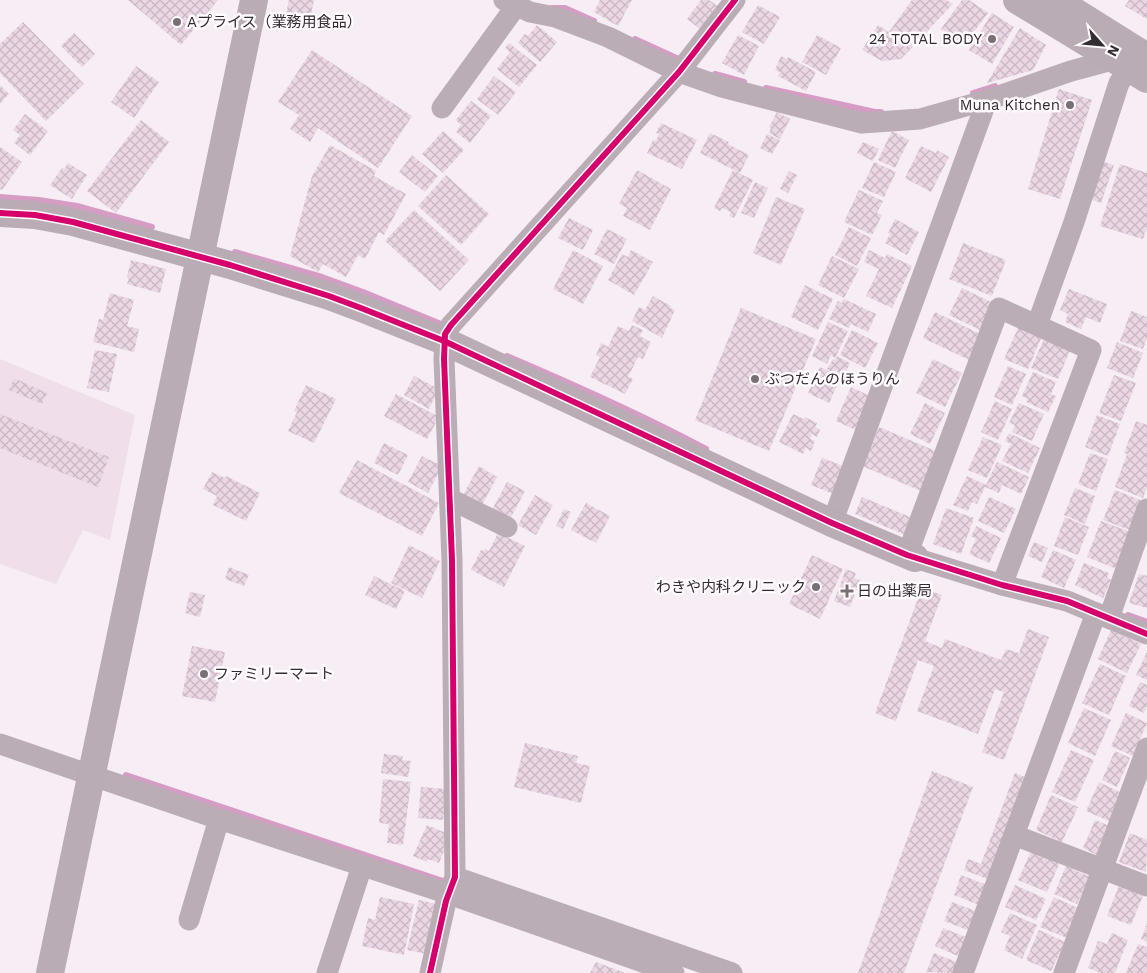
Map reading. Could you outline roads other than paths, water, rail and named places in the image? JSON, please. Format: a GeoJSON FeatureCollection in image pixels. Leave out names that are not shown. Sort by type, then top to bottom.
{"type":"FeatureCollection","features":[{"type":"Feature","properties":{"kind":"street"},"geometry":{"type":"LineString","coordinates":[[50,973],[254,0]]}},
{"type":"Feature","properties":{"kind":"street"},"geometry":{"type":"LineString","coordinates":[[430,973],[452,885],[452,560],[445,334],[684,65],[735,0]]}},
{"type":"Feature","properties":{"kind":"street"},"geometry":{"type":"LineString","coordinates":[[1017,0],[1137,61]]}},
{"type":"Feature","properties":{"kind":"street"},"geometry":{"type":"LineString","coordinates":[[1056,0],[1137,61]]}},
{"type":"Feature","properties":{"kind":"street"},"geometry":{"type":"LineString","coordinates":[[442,108],[510,3],[530,12],[555,17],[684,65],[722,87],[862,123],[920,119],[987,100],[1071,71],[1137,61]]}},
{"type":"Feature","properties":{"kind":"street"},"geometry":{"type":"LineString","coordinates":[[1037,325],[1074,222],[1119,83],[1137,61]]}},
{"type":"Feature","properties":{"kind":"street"},"geometry":{"type":"LineString","coordinates":[[832,523],[987,100]]}},
{"type":"Feature","properties":{"kind":"street"},"geometry":{"type":"LineString","coordinates":[[0,213],[35,215],[73,222],[230,265],[329,296],[444,341],[832,523],[911,556],[1002,585],[1067,601],[1147,634]]}},
{"type":"Feature","properties":{"kind":"street"},"geometry":{"type":"LineString","coordinates":[[911,556],[999,308],[1091,350],[1002,585]]}},
{"type":"Feature","properties":{"kind":"street"},"geometry":{"type":"LineString","coordinates":[[450,499],[507,527]]}},
{"type":"Feature","properties":{"kind":"street"},"geometry":{"type":"LineString","coordinates":[[963,973],[1014,835],[1147,508]]}},
{"type":"Feature","properties":{"kind":"street"},"geometry":{"type":"LineString","coordinates":[[0,744],[362,866],[452,885],[732,973]]}},
{"type":"Feature","properties":{"kind":"street"},"geometry":{"type":"LineString","coordinates":[[1064,973],[1147,748]]}},
{"type":"Feature","properties":{"kind":"street"},"geometry":{"type":"LineString","coordinates":[[189,920],[219,819]]}},
{"type":"Feature","properties":{"kind":"street"},"geometry":{"type":"LineString","coordinates":[[1014,835],[1147,886]]}},
{"type":"Feature","properties":{"kind":"street"},"geometry":{"type":"LineString","coordinates":[[327,973],[362,866]]}},
{"type":"Feature","properties":{"kind":"street"},"geometry":{"type":"LineString","coordinates":[[452,885],[674,973]]}},
{"type":"Feature","properties":{"kind":"waterway"},"geometry":{"type":"LineString","coordinates":[[552,8],[565,8],[594,21]]}},
{"type":"Feature","properties":{"kind":"waterway"},"geometry":{"type":"LineString","coordinates":[[635,39],[683,61]]}},
{"type":"Feature","properties":{"kind":"waterway"},"geometry":{"type":"LineString","coordinates":[[715,74],[744,82]]}},
{"type":"Feature","properties":{"kind":"waterway"},"geometry":{"type":"LineString","coordinates":[[973,93],[995,86]]}},
{"type":"Feature","properties":{"kind":"waterway"},"geometry":{"type":"LineString","coordinates":[[766,88],[881,112]]}},
{"type":"Feature","properties":{"kind":"waterway"},"geometry":{"type":"LineString","coordinates":[[0,197],[39,200],[77,206],[152,227]]}},
{"type":"Feature","properties":{"kind":"waterway"},"geometry":{"type":"LineString","coordinates":[[235,252],[322,277],[441,324]]}},
{"type":"Feature","properties":{"kind":"waterway"},"geometry":{"type":"LineString","coordinates":[[507,356],[608,400],[706,449]]}},
{"type":"Feature","properties":{"kind":"waterway"},"geometry":{"type":"LineString","coordinates":[[1128,615],[1147,622]]}},
{"type":"Feature","properties":{"kind":"waterway"},"geometry":{"type":"LineString","coordinates":[[126,775],[446,882]]}},
{"type":"Feature","properties":{"kind":"place","name":"Aプライス（業務用食品）"},"geometry":{"type":"Point","coordinates":[177,22]}},
{"type":"Feature","properties":{"kind":"place","name":"24 TOTAL BODY"},"geometry":{"type":"Point","coordinates":[992,39]}},
{"type":"Feature","properties":{"kind":"place","name":"Muna Kitchen"},"geometry":{"type":"Point","coordinates":[1070,105]}},
{"type":"Feature","properties":{"kind":"place","name":"ぶつだんのほうりん"},"geometry":{"type":"Point","coordinates":[755,379]}},
{"type":"Feature","properties":{"kind":"place","name":"わきや内科クリニック"},"geometry":{"type":"Point","coordinates":[816,587]}},
{"type":"Feature","properties":{"kind":"place","name":"日の出薬局"},"geometry":{"type":"Point","coordinates":[847,591]}},
{"type":"Feature","properties":{"kind":"place","name":"ファミリーマート"},"geometry":{"type":"Point","coordinates":[204,674]}}]}
